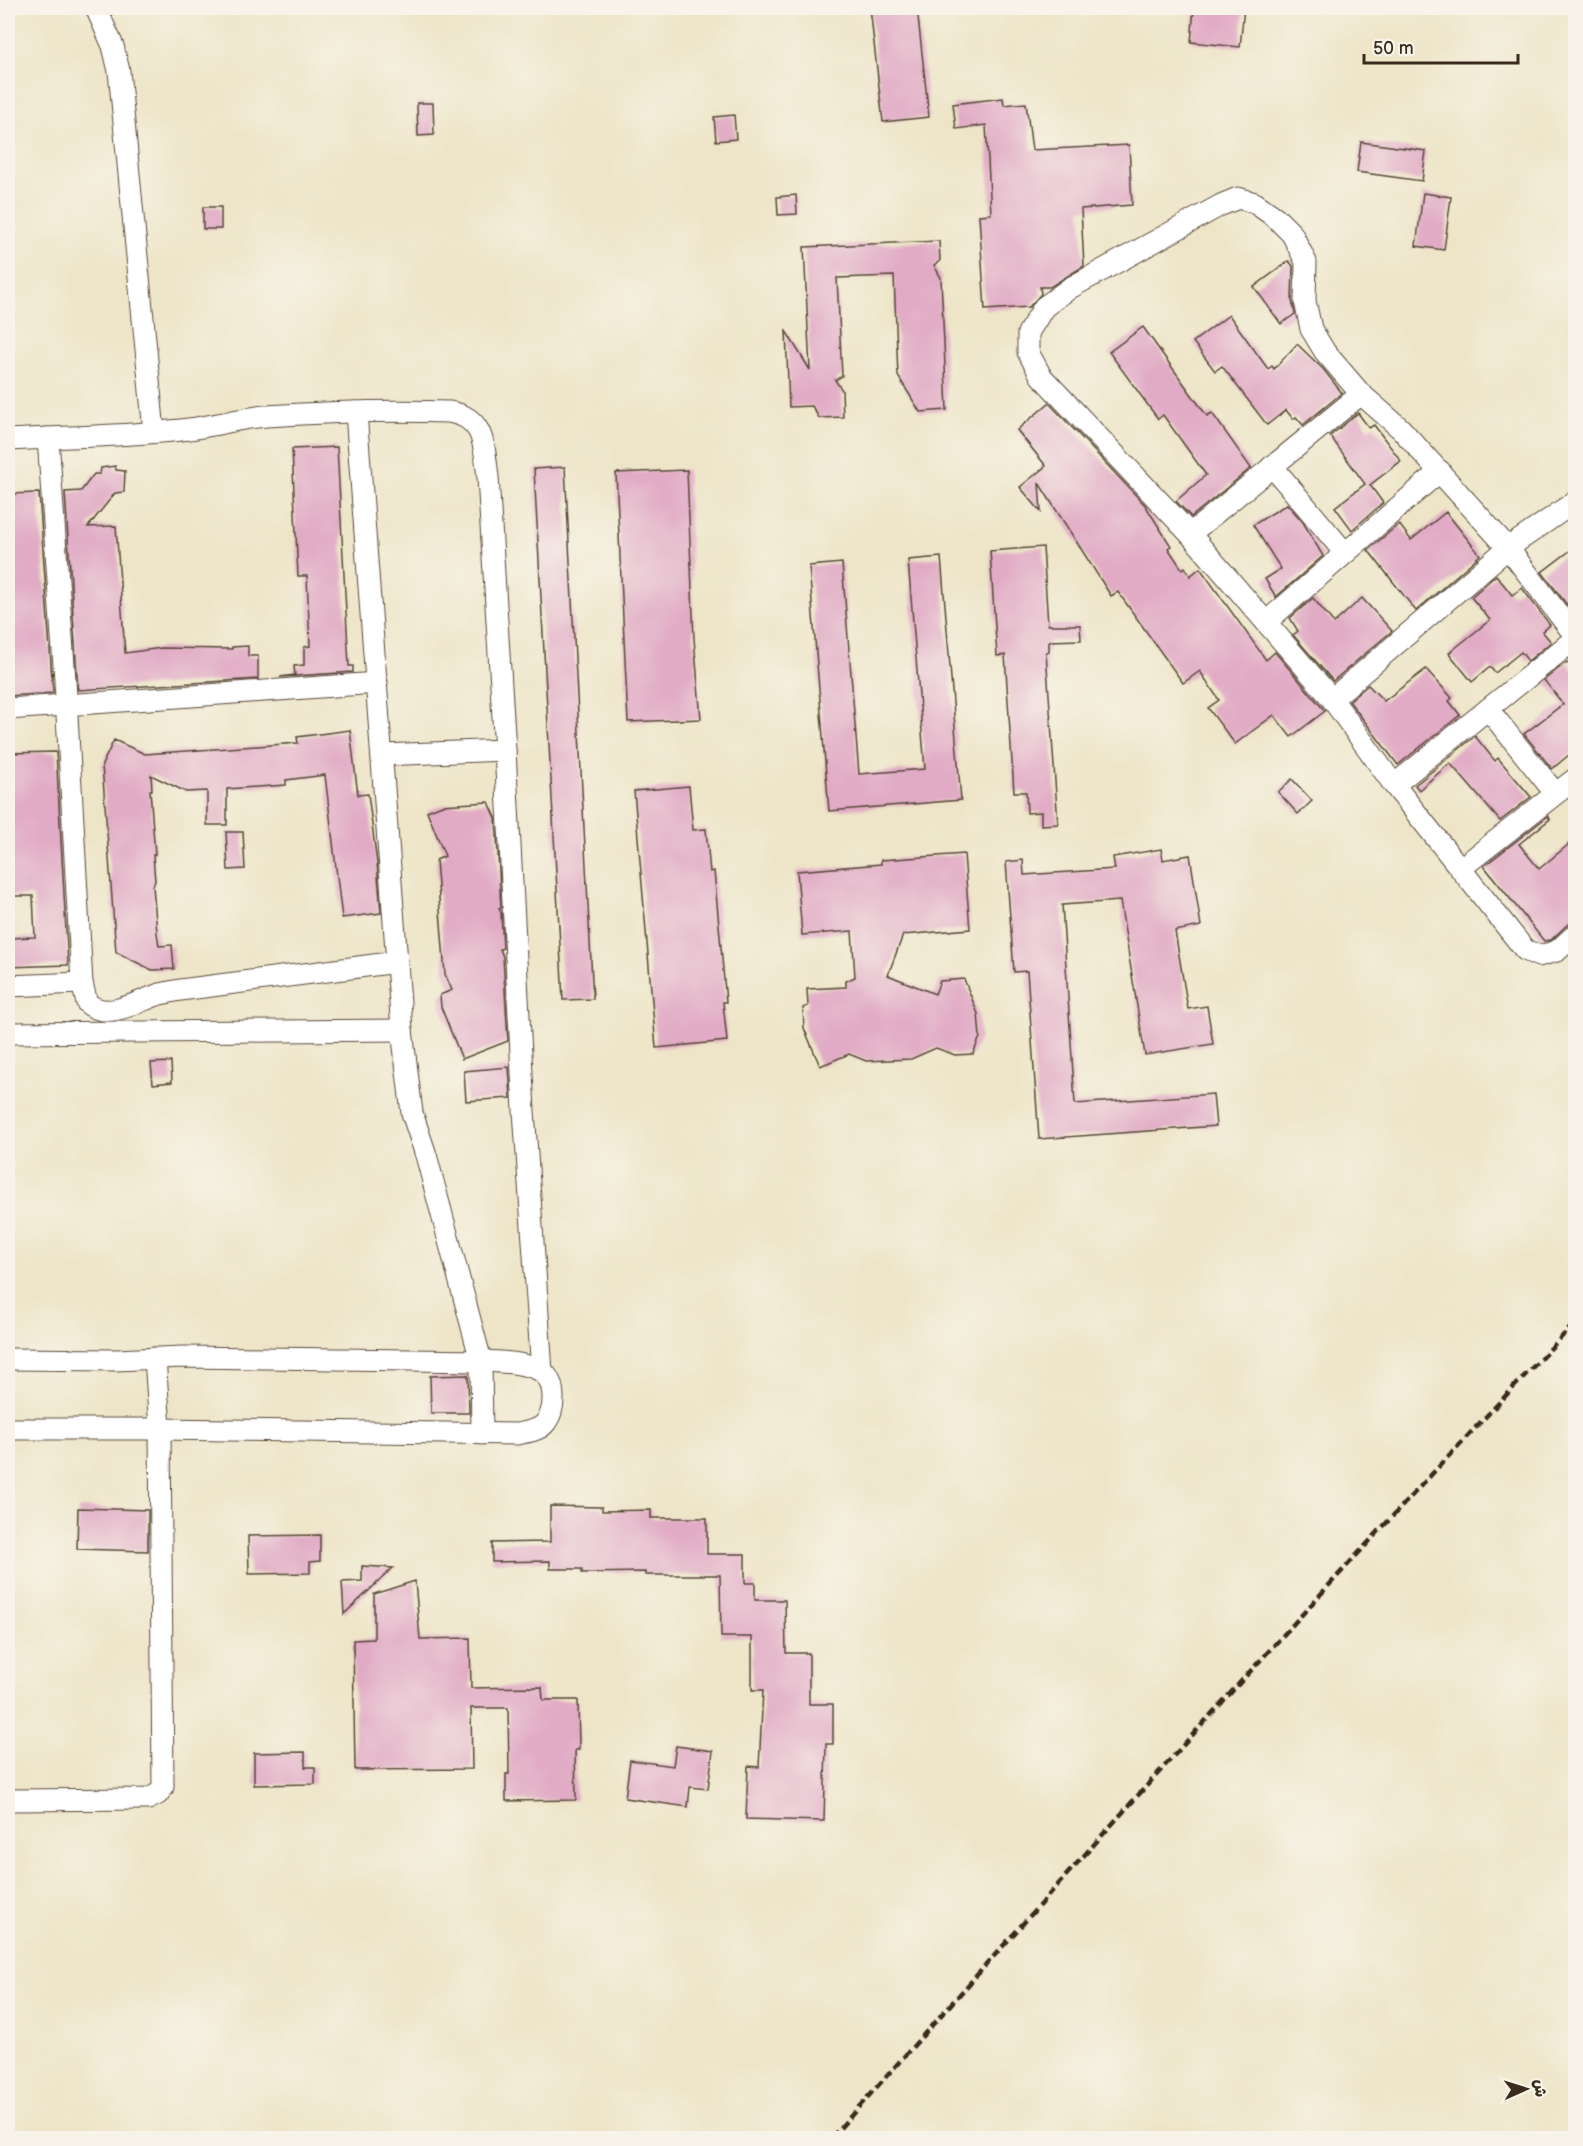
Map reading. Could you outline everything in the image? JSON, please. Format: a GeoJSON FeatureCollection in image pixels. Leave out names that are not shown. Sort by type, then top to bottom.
{"type":"FeatureCollection","features":[{"type":"Feature","properties":{"kind":"street"},"geometry":{"type":"LineString","coordinates":[[96,8],[113,46],[120,71],[154,432]]}},
{"type":"Feature","properties":{"kind":"street"},"geometry":{"type":"LineString","coordinates":[[1394,785],[1575,637],[1508,548],[1401,429],[1360,394],[1325,352],[1311,329],[1305,301],[1306,262],[1292,234],[1275,217],[1255,203],[1238,198],[1221,205],[1070,288],[1044,308],[1028,333],[1028,352],[1041,376],[1190,534],[1332,699],[1394,785],[1525,950],[1539,956],[1557,951],[1575,934]]}},
{"type":"Feature","properties":{"kind":"street"},"geometry":{"type":"LineString","coordinates":[[1190,534],[1360,394]]}},
{"type":"Feature","properties":{"kind":"street"},"geometry":{"type":"LineString","coordinates":[[356,412],[402,1030],[412,1113],[426,1155],[482,1361],[482,1434]]}},
{"type":"Feature","properties":{"kind":"street"},"geometry":{"type":"LineString","coordinates":[[8,440],[154,432],[203,428],[239,419],[356,412],[459,413],[477,427],[483,442],[488,477],[524,1111],[542,1372],[550,1383],[553,1396],[546,1422],[537,1430],[517,1434],[8,1429]]}},
{"type":"Feature","properties":{"kind":"street"},"geometry":{"type":"LineString","coordinates":[[48,438],[82,983],[87,1003],[96,1009],[112,1010],[164,993],[398,962]]}},
{"type":"Feature","properties":{"kind":"street"},"geometry":{"type":"LineString","coordinates":[[1272,466],[1345,552]]}},
{"type":"Feature","properties":{"kind":"street"},"geometry":{"type":"LineString","coordinates":[[1266,622],[1440,471]]}},
{"type":"Feature","properties":{"kind":"street"},"geometry":{"type":"LineString","coordinates":[[1332,699],[1508,548],[1575,501]]}},
{"type":"Feature","properties":{"kind":"street"},"geometry":{"type":"LineString","coordinates":[[8,709],[377,683]]}},
{"type":"Feature","properties":{"kind":"street"},"geometry":{"type":"LineString","coordinates":[[1488,709],[1555,793]]}},
{"type":"Feature","properties":{"kind":"street"},"geometry":{"type":"LineString","coordinates":[[382,755],[505,750]]}},
{"type":"Feature","properties":{"kind":"street"},"geometry":{"type":"LineString","coordinates":[[1461,868],[1575,777]]}},
{"type":"Feature","properties":{"kind":"street"},"geometry":{"type":"LineString","coordinates":[[8,986],[82,983]]}},
{"type":"Feature","properties":{"kind":"street"},"geometry":{"type":"LineString","coordinates":[[8,1033],[402,1030]]}},
{"type":"Feature","properties":{"kind":"street"},"geometry":{"type":"LineString","coordinates":[[8,1800],[148,1799],[158,1794],[163,1787],[160,1429],[155,1358]]}},
{"type":"Feature","properties":{"kind":"street"},"geometry":{"type":"LineString","coordinates":[[8,1359],[482,1361],[512,1363],[542,1372]]}},
{"type":"Feature","properties":{"kind":"building"},"geometry":{"type":"Polygon","coordinates":[[[870,8],[917,8],[929,117],[883,122],[870,8]]]}},
{"type":"Feature","properties":{"kind":"building"},"geometry":{"type":"Polygon","coordinates":[[[1194,8],[1244,8],[1240,47],[1191,42],[1194,8]]]}},
{"type":"Feature","properties":{"kind":"building"},"geometry":{"type":"Polygon","coordinates":[[[1003,98],[1004,105],[1026,103],[1032,150],[1129,145],[1132,205],[1081,209],[1084,266],[1050,287],[1040,287],[1041,294],[1029,307],[985,310],[979,215],[991,214],[986,125],[956,129],[953,104],[1003,98]]]}},
{"type":"Feature","properties":{"kind":"building"},"geometry":{"type":"Polygon","coordinates":[[[417,103],[433,103],[434,135],[418,136],[417,103]]]}},
{"type":"Feature","properties":{"kind":"building"},"geometry":{"type":"Polygon","coordinates":[[[734,115],[736,139],[716,141],[714,117],[734,115]]]}},
{"type":"Feature","properties":{"kind":"building"},"geometry":{"type":"Polygon","coordinates":[[[1361,142],[1426,151],[1422,181],[1357,172],[1361,142]]]}},
{"type":"Feature","properties":{"kind":"building"},"geometry":{"type":"Polygon","coordinates":[[[1423,193],[1451,197],[1444,250],[1416,246],[1423,193]]]}},
{"type":"Feature","properties":{"kind":"building"},"geometry":{"type":"Polygon","coordinates":[[[796,195],[797,214],[778,215],[777,197],[796,195]]]}},
{"type":"Feature","properties":{"kind":"building"},"geometry":{"type":"Polygon","coordinates":[[[203,207],[221,207],[221,229],[203,229],[203,207]]]}},
{"type":"Feature","properties":{"kind":"building"},"geometry":{"type":"Polygon","coordinates":[[[939,241],[940,261],[934,265],[941,278],[947,410],[920,412],[898,376],[894,276],[837,278],[842,376],[835,380],[842,390],[843,417],[819,418],[812,406],[789,407],[786,331],[810,370],[804,247],[939,241]]]}},
{"type":"Feature","properties":{"kind":"building"},"geometry":{"type":"Polygon","coordinates":[[[1289,261],[1293,266],[1292,301],[1295,314],[1281,324],[1254,287],[1289,261]]]}},
{"type":"Feature","properties":{"kind":"building"},"geometry":{"type":"Polygon","coordinates":[[[1229,315],[1268,369],[1272,366],[1274,369],[1297,344],[1323,369],[1342,393],[1303,425],[1296,417],[1293,419],[1286,410],[1267,425],[1222,366],[1215,371],[1193,342],[1229,315]]]}},
{"type":"Feature","properties":{"kind":"building"},"geometry":{"type":"Polygon","coordinates":[[[1143,327],[1207,416],[1212,413],[1251,468],[1191,517],[1176,501],[1206,475],[1163,415],[1158,419],[1109,352],[1143,327]]]}},
{"type":"Feature","properties":{"kind":"building"},"geometry":{"type":"Polygon","coordinates":[[[1049,403],[1145,505],[1171,546],[1168,548],[1182,569],[1185,567],[1190,576],[1200,568],[1266,660],[1275,652],[1325,711],[1291,737],[1274,715],[1235,744],[1208,708],[1219,700],[1200,671],[1183,683],[1118,592],[1111,596],[1039,483],[1041,512],[1020,487],[1046,466],[1017,430],[1049,403]]]}},
{"type":"Feature","properties":{"kind":"building"},"geometry":{"type":"Polygon","coordinates":[[[1358,413],[1369,428],[1374,425],[1401,461],[1370,485],[1383,503],[1352,530],[1335,507],[1365,484],[1330,436],[1358,413]]]}},
{"type":"Feature","properties":{"kind":"building"},"geometry":{"type":"Polygon","coordinates":[[[337,447],[349,666],[353,666],[353,672],[280,677],[295,675],[294,666],[304,665],[304,647],[310,646],[307,576],[298,576],[292,449],[337,447]]]}},
{"type":"Feature","properties":{"kind":"building"},"geometry":{"type":"Polygon","coordinates":[[[115,466],[116,470],[125,471],[124,492],[115,493],[88,527],[116,526],[125,653],[162,648],[232,649],[232,647],[248,646],[248,656],[258,656],[258,679],[78,690],[65,492],[81,491],[94,474],[100,474],[101,468],[115,466]]]}},
{"type":"Feature","properties":{"kind":"building"},"geometry":{"type":"Polygon","coordinates":[[[565,467],[593,999],[563,1000],[534,469],[565,467]]]}},
{"type":"Feature","properties":{"kind":"building"},"geometry":{"type":"Polygon","coordinates":[[[687,470],[694,639],[701,719],[628,722],[616,473],[687,470]]]}},
{"type":"Feature","properties":{"kind":"building"},"geometry":{"type":"Polygon","coordinates":[[[39,493],[53,693],[8,696],[8,494],[39,493]]]}},
{"type":"Feature","properties":{"kind":"building"},"geometry":{"type":"Polygon","coordinates":[[[1287,504],[1303,522],[1323,556],[1276,597],[1265,579],[1281,569],[1253,525],[1287,504]]]}},
{"type":"Feature","properties":{"kind":"building"},"geometry":{"type":"Polygon","coordinates":[[[1446,512],[1480,555],[1416,611],[1368,550],[1399,524],[1411,540],[1446,512]]]}},
{"type":"Feature","properties":{"kind":"building"},"geometry":{"type":"Polygon","coordinates":[[[1043,547],[1048,625],[1080,625],[1081,640],[1049,641],[1049,652],[1046,652],[1058,824],[1041,825],[1041,812],[1027,813],[1026,792],[1014,792],[1005,655],[997,656],[990,551],[1043,547]]]}},
{"type":"Feature","properties":{"kind":"building"},"geometry":{"type":"Polygon","coordinates":[[[1575,547],[1575,607],[1571,610],[1542,572],[1575,547]]]}},
{"type":"Feature","properties":{"kind":"building"},"geometry":{"type":"Polygon","coordinates":[[[941,557],[961,800],[829,811],[809,566],[842,563],[859,774],[925,769],[908,560],[941,557]]]}},
{"type":"Feature","properties":{"kind":"building"},"geometry":{"type":"Polygon","coordinates":[[[1496,575],[1512,595],[1522,588],[1550,625],[1542,631],[1551,642],[1528,661],[1521,652],[1495,673],[1490,667],[1472,682],[1449,653],[1490,620],[1471,597],[1496,575]]]}},
{"type":"Feature","properties":{"kind":"building"},"geometry":{"type":"Polygon","coordinates":[[[1313,598],[1334,623],[1362,598],[1392,631],[1333,681],[1293,635],[1298,631],[1290,618],[1313,598]]]}},
{"type":"Feature","properties":{"kind":"building"},"geometry":{"type":"Polygon","coordinates":[[[1567,662],[1575,673],[1575,750],[1552,769],[1524,734],[1563,704],[1544,680],[1567,662]]]}},
{"type":"Feature","properties":{"kind":"building"},"geometry":{"type":"Polygon","coordinates":[[[1426,669],[1452,698],[1449,701],[1460,715],[1398,765],[1349,701],[1368,685],[1384,701],[1426,669]]]}},
{"type":"Feature","properties":{"kind":"building"},"geometry":{"type":"Polygon","coordinates":[[[350,730],[358,795],[368,794],[381,913],[342,918],[325,775],[286,780],[286,785],[227,789],[227,825],[207,825],[207,791],[186,792],[151,775],[155,854],[153,855],[155,881],[153,886],[157,933],[159,946],[172,945],[174,969],[152,970],[116,952],[102,765],[114,740],[145,754],[298,743],[297,737],[350,730]]]}},
{"type":"Feature","properties":{"kind":"building"},"geometry":{"type":"Polygon","coordinates":[[[1475,736],[1495,761],[1498,758],[1531,797],[1500,821],[1450,763],[1419,790],[1415,785],[1475,736]]]}},
{"type":"Feature","properties":{"kind":"building"},"geometry":{"type":"Polygon","coordinates":[[[56,752],[68,965],[8,967],[8,938],[35,937],[33,896],[8,896],[8,753],[56,752]]]}},
{"type":"Feature","properties":{"kind":"building"},"geometry":{"type":"Polygon","coordinates":[[[1292,779],[1312,801],[1298,814],[1278,792],[1292,779]]]}},
{"type":"Feature","properties":{"kind":"building"},"geometry":{"type":"Polygon","coordinates":[[[689,786],[693,830],[706,829],[710,872],[714,871],[726,1002],[723,1002],[727,1041],[656,1048],[634,791],[689,786]]]}},
{"type":"Feature","properties":{"kind":"building"},"geometry":{"type":"Polygon","coordinates":[[[489,802],[496,818],[501,908],[499,908],[503,948],[500,949],[503,957],[508,1041],[462,1059],[441,1007],[440,995],[452,990],[445,974],[436,860],[445,856],[427,811],[442,805],[489,802]]]}},
{"type":"Feature","properties":{"kind":"building"},"geometry":{"type":"Polygon","coordinates":[[[1548,816],[1550,819],[1519,844],[1539,869],[1575,839],[1575,922],[1568,924],[1551,940],[1544,941],[1484,866],[1548,816]]]}},
{"type":"Feature","properties":{"kind":"building"},"geometry":{"type":"Polygon","coordinates":[[[226,832],[243,832],[245,869],[228,870],[226,832]]]}},
{"type":"Feature","properties":{"kind":"building"},"geometry":{"type":"Polygon","coordinates":[[[1161,849],[1163,860],[1190,855],[1201,926],[1175,931],[1188,1009],[1207,1006],[1213,1044],[1145,1055],[1120,901],[1062,905],[1075,1104],[1213,1094],[1216,1126],[1039,1139],[1027,971],[1014,972],[1006,862],[1023,860],[1024,875],[1115,869],[1113,857],[1161,849]]]}},
{"type":"Feature","properties":{"kind":"building"},"geometry":{"type":"Polygon","coordinates":[[[964,854],[970,929],[903,935],[888,975],[935,994],[940,981],[964,979],[978,1014],[980,1037],[973,1054],[955,1055],[936,1048],[911,1059],[866,1061],[849,1054],[820,1066],[804,1028],[803,1008],[808,1006],[807,989],[846,987],[846,981],[855,977],[852,931],[802,935],[797,871],[881,864],[881,860],[964,854]]]}},
{"type":"Feature","properties":{"kind":"building"},"geometry":{"type":"Polygon","coordinates":[[[171,1062],[172,1082],[153,1084],[151,1063],[171,1062]]]}},
{"type":"Feature","properties":{"kind":"building"},"geometry":{"type":"Polygon","coordinates":[[[509,1067],[511,1098],[466,1101],[464,1071],[509,1067]]]}},
{"type":"Feature","properties":{"kind":"building"},"geometry":{"type":"Polygon","coordinates":[[[468,1375],[469,1413],[431,1413],[430,1376],[468,1375]]]}},
{"type":"Feature","properties":{"kind":"building"},"geometry":{"type":"Polygon","coordinates":[[[550,1506],[602,1507],[602,1511],[651,1510],[651,1518],[707,1518],[707,1554],[745,1554],[745,1583],[755,1583],[755,1600],[785,1600],[786,1653],[809,1653],[809,1704],[833,1704],[833,1744],[826,1744],[824,1821],[746,1819],[748,1766],[759,1767],[763,1690],[752,1690],[752,1637],[721,1637],[720,1575],[645,1575],[645,1572],[582,1573],[582,1569],[550,1569],[550,1561],[492,1562],[492,1543],[550,1542],[550,1506]]]}},
{"type":"Feature","properties":{"kind":"building"},"geometry":{"type":"Polygon","coordinates":[[[78,1508],[148,1510],[148,1551],[77,1549],[78,1508]]]}},
{"type":"Feature","properties":{"kind":"building"},"geometry":{"type":"Polygon","coordinates":[[[320,1535],[320,1561],[310,1562],[310,1573],[249,1574],[248,1536],[320,1535]]]}},
{"type":"Feature","properties":{"kind":"building"},"geometry":{"type":"Polygon","coordinates":[[[362,1566],[393,1568],[344,1614],[342,1582],[362,1581],[362,1566]]]}},
{"type":"Feature","properties":{"kind":"building"},"geometry":{"type":"Polygon","coordinates":[[[415,1581],[420,1639],[470,1638],[471,1688],[542,1687],[543,1700],[578,1700],[579,1750],[575,1750],[576,1800],[506,1801],[506,1774],[509,1774],[508,1708],[471,1708],[472,1769],[355,1770],[353,1640],[374,1639],[374,1594],[415,1581]]]}},
{"type":"Feature","properties":{"kind":"building"},"geometry":{"type":"Polygon","coordinates":[[[676,1746],[713,1751],[708,1789],[690,1787],[688,1807],[625,1798],[630,1760],[673,1766],[676,1746]]]}},
{"type":"Feature","properties":{"kind":"building"},"geometry":{"type":"Polygon","coordinates":[[[305,1752],[305,1767],[315,1767],[315,1784],[254,1785],[254,1753],[305,1752]]]}},
{"type":"Feature","properties":{"kind":"railway"},"geometry":{"type":"LineString","coordinates":[[831,2138],[1386,1523],[1576,1322]]}}]}
